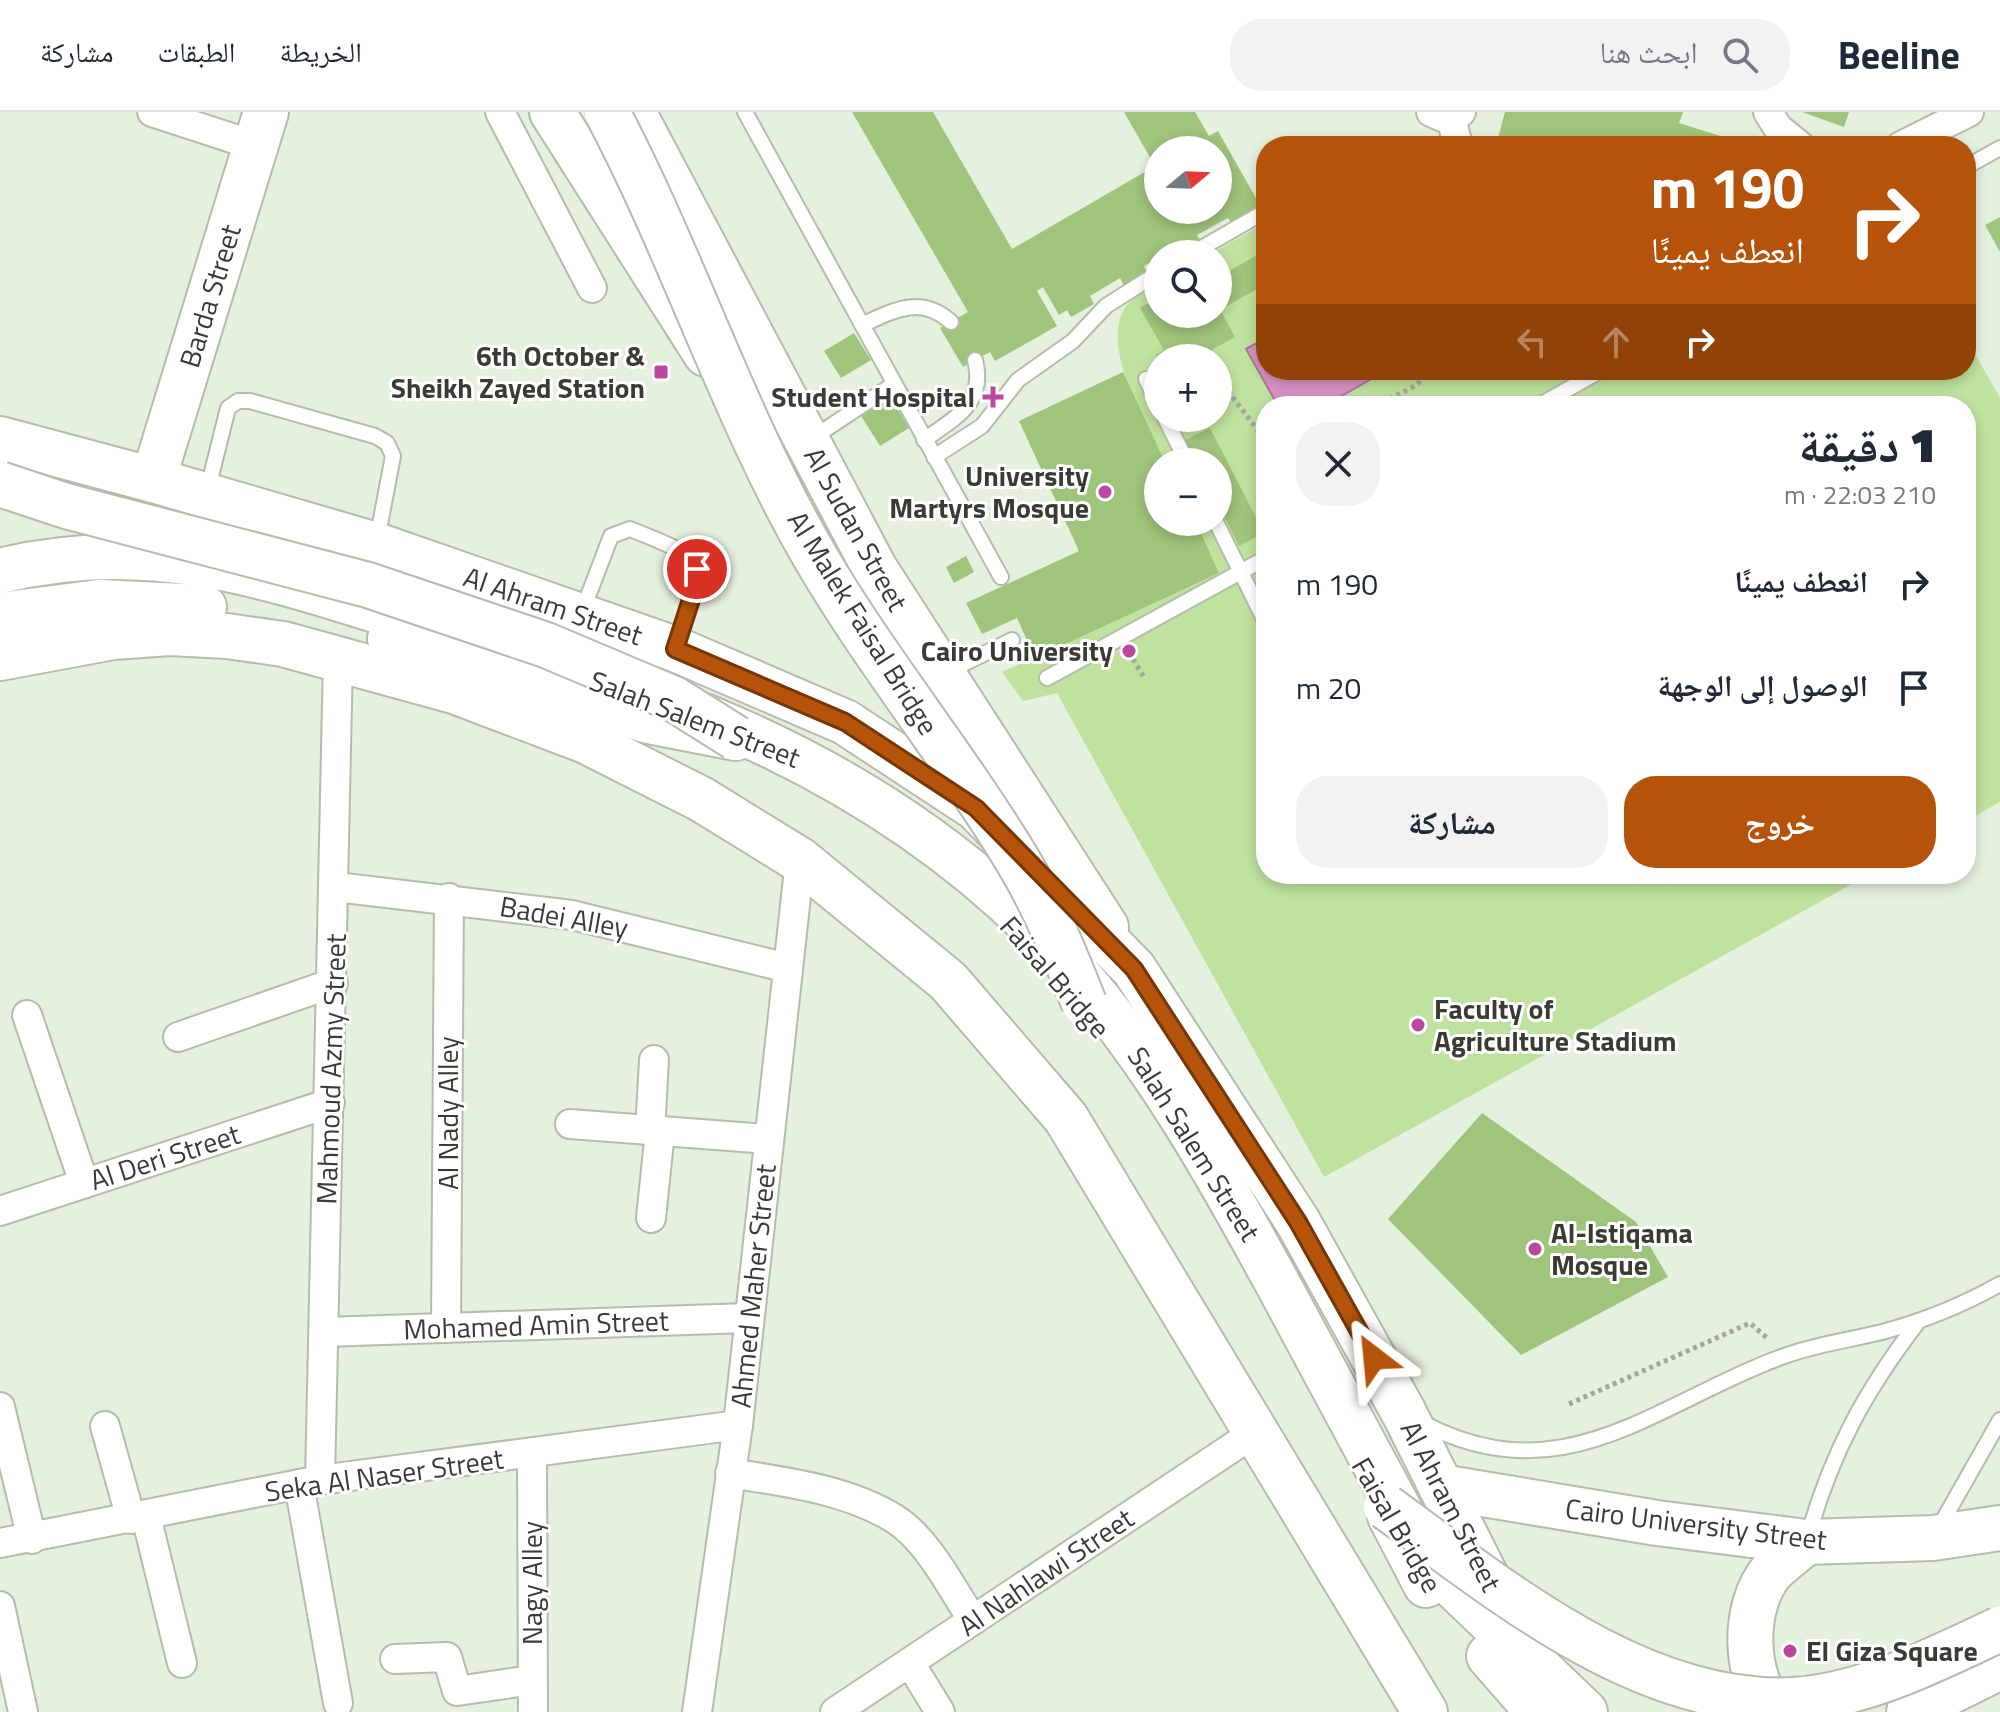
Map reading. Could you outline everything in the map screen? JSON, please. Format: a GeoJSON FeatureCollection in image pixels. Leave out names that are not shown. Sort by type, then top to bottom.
{"type":"FeatureCollection","features":[{"type":"Feature","properties":{"kind":"main road","name":"Al Malek Faisal Bridge"},"geometry":{"type":"LineString","coordinates":[[552,112],[676,311],[785,468],[875,569]]}},
{"type":"Feature","properties":{"kind":"main road","name":"Al Malek Faisal Bridge"},"geometry":{"type":"LineString","coordinates":[[607,112],[709,329],[765,460],[817,560],[1018,861],[1056,933],[1084,1003]]}},
{"type":"Feature","properties":{"kind":"main road","name":"Al Sudan Street"},"geometry":{"type":"LineString","coordinates":[[633,112],[875,569],[1134,969]]}},
{"type":"Feature","properties":{"kind":"main road","name":"Barda Street"},"geometry":{"type":"LineString","coordinates":[[153,480],[261,129]]}},
{"type":"Feature","properties":{"kind":"main road","name":"Al Ahram Street"},"geometry":{"type":"LineString","coordinates":[[0,439],[376,545],[601,621],[675,649],[845,722],[976,808],[1134,969],[1298,1222],[1404,1413],[1527,1658]]}},
{"type":"Feature","properties":{"kind":"main road"},"geometry":{"type":"LineString","coordinates":[[0,484],[66,506],[368,585],[546,645],[674,699],[736,738]]}},
{"type":"Feature","properties":{"kind":"main road","name":"Salah Salem Street"},"geometry":{"type":"LineString","coordinates":[[0,571],[82,557],[145,556],[209,563],[270,578],[655,697],[812,765],[885,808],[954,858],[1018,914],[1078,975],[1132,1042],[1226,1188],[1428,1574]]}},
{"type":"Feature","properties":{"kind":"main road"},"geometry":{"type":"LineString","coordinates":[[0,615],[99,602],[205,607],[326,622],[443,654],[648,721],[736,738]]}},
{"type":"Feature","properties":{"kind":"main road"},"geometry":{"type":"LineString","coordinates":[[601,621],[655,697]]}},
{"type":"Feature","properties":{"kind":"main road"},"geometry":{"type":"LineString","coordinates":[[0,658],[113,637],[170,633],[255,640],[338,659],[454,691],[586,741],[701,799],[800,860],[948,981],[1066,1118],[1425,1712]]}},
{"type":"Feature","properties":{"kind":"main road","name":"Faisal Bridge"},"geometry":{"type":"LineString","coordinates":[[736,738],[834,788],[925,850],[1009,922],[1084,1003],[1141,1083],[1386,1507],[1428,1574],[1538,1712]]}},
{"type":"Feature","properties":{"kind":"main road"},"geometry":{"type":"LineString","coordinates":[[954,858],[1054,888]]}},
{"type":"Feature","properties":{"kind":"main road","name":"Cairo University Street"},"geometry":{"type":"LineString","coordinates":[[1441,1487],[1657,1523],[1806,1542],[1933,1538],[2000,1528]]}},
{"type":"Feature","properties":{"kind":"main road"},"geometry":{"type":"LineString","coordinates":[[1386,1507],[1537,1614],[1610,1655],[1686,1687],[1752,1700],[1796,1700],[1833,1694],[1924,1663],[2000,1629]]}},
{"type":"Feature","properties":{"kind":"main road"},"geometry":{"type":"LineString","coordinates":[[1776,1712],[1768,1705],[1750,1662],[1752,1615],[1770,1573],[1806,1542]]}},
{"type":"Feature","properties":{"kind":"main road"},"geometry":{"type":"LineString","coordinates":[[1428,1574],[1585,1712]]}},
{"type":"Feature","properties":{"kind":"main road"},"geometry":{"type":"LineString","coordinates":[[1909,1712],[2000,1667]]}},
{"type":"Feature","properties":{"kind":"street"},"geometry":{"type":"LineString","coordinates":[[152,112],[261,129]]}},
{"type":"Feature","properties":{"kind":"street"},"geometry":{"type":"LineString","coordinates":[[500,112],[592,288]]}},
{"type":"Feature","properties":{"kind":"street"},"geometry":{"type":"LineString","coordinates":[[1768,112],[1778,128],[1788,136]]}},
{"type":"Feature","properties":{"kind":"street"},"geometry":{"type":"LineString","coordinates":[[1921,136],[1969,112]]}},
{"type":"Feature","properties":{"kind":"street"},"geometry":{"type":"LineString","coordinates":[[1448,114],[1455,136]]}},
{"type":"Feature","properties":{"kind":"street","name":"Mahmoud Azmy Street"},"geometry":{"type":"LineString","coordinates":[[338,659],[336,887],[324,1332],[309,1482],[338,1703]]}},
{"type":"Feature","properties":{"kind":"street","name":"Ahmed Maher Street"},"geometry":{"type":"LineString","coordinates":[[697,1712],[738,1425],[800,860]]}},
{"type":"Feature","properties":{"kind":"street","name":"Badei Alley"},"geometry":{"type":"LineString","coordinates":[[336,887],[572,915],[788,968]]}},
{"type":"Feature","properties":{"kind":"street","name":"Al Nady Alley"},"geometry":{"type":"LineString","coordinates":[[446,1328],[449,898]]}},
{"type":"Feature","properties":{"kind":"street"},"geometry":{"type":"LineString","coordinates":[[178,1037],[333,983]]}},
{"type":"Feature","properties":{"kind":"street"},"geometry":{"type":"LineString","coordinates":[[27,1015],[84,1183]]}},
{"type":"Feature","properties":{"kind":"street"},"geometry":{"type":"LineString","coordinates":[[651,1218],[654,1060]]}},
{"type":"Feature","properties":{"kind":"street","name":"Al Deri Street"},"geometry":{"type":"LineString","coordinates":[[0,1211],[330,1103]]}},
{"type":"Feature","properties":{"kind":"street"},"geometry":{"type":"LineString","coordinates":[[570,1124],[768,1139]]}},
{"type":"Feature","properties":{"kind":"street","name":"Mohamed Amin Street"},"geometry":{"type":"LineString","coordinates":[[324,1332],[748,1318]]}},
{"type":"Feature","properties":{"kind":"street"},"geometry":{"type":"LineString","coordinates":[[0,1407],[32,1539]]}},
{"type":"Feature","properties":{"kind":"street","name":"Seka Al Naser Street"},"geometry":{"type":"LineString","coordinates":[[0,1543],[309,1482],[738,1425]]}},
{"type":"Feature","properties":{"kind":"street"},"geometry":{"type":"LineString","coordinates":[[105,1426],[139,1517],[182,1663]]}},
{"type":"Feature","properties":{"kind":"street","name":"Al Nahlawi Street"},"geometry":{"type":"LineString","coordinates":[[835,1712],[1257,1431]]}},
{"type":"Feature","properties":{"kind":"street","name":"Nagy Alley"},"geometry":{"type":"LineString","coordinates":[[532,1454],[533,1712]]}},
{"type":"Feature","properties":{"kind":"street"},"geometry":{"type":"LineString","coordinates":[[730,1473],[804,1485],[854,1500],[896,1520],[927,1552],[973,1620]]}},
{"type":"Feature","properties":{"kind":"street"},"geometry":{"type":"LineString","coordinates":[[0,1606],[23,1712]]}},
{"type":"Feature","properties":{"kind":"street"},"geometry":{"type":"LineString","coordinates":[[395,1659],[447,1657],[457,1691],[532,1680]]}},
{"type":"Feature","properties":{"kind":"street"},"geometry":{"type":"LineString","coordinates":[[910,1663],[940,1712]]}},
{"type":"Feature","properties":{"kind":"lane"},"geometry":{"type":"LineString","coordinates":[[745,112],[1001,577]]}},
{"type":"Feature","properties":{"kind":"lane"},"geometry":{"type":"LineString","coordinates":[[1976,161],[2000,148]]}},
{"type":"Feature","properties":{"kind":"lane"},"geometry":{"type":"LineString","coordinates":[[1215,240],[1256,217]]}},
{"type":"Feature","properties":{"kind":"lane"},"geometry":{"type":"LineString","coordinates":[[934,457],[982,426],[1018,380],[1073,341],[1106,306],[1144,282]]}},
{"type":"Feature","properties":{"kind":"lane"},"geometry":{"type":"LineString","coordinates":[[862,325],[912,305],[940,312],[951,322]]}},
{"type":"Feature","properties":{"kind":"lane"},"geometry":{"type":"LineString","coordinates":[[924,440],[965,411],[974,400],[978,387],[975,360]]}},
{"type":"Feature","properties":{"kind":"lane"},"geometry":{"type":"LineString","coordinates":[[1556,396],[1584,380]]}},
{"type":"Feature","properties":{"kind":"lane"},"geometry":{"type":"LineString","coordinates":[[807,442],[894,384]]}},
{"type":"Feature","properties":{"kind":"lane"},"geometry":{"type":"LineString","coordinates":[[206,496],[228,408],[238,401],[362,432],[387,443],[393,456],[376,545]]}},
{"type":"Feature","properties":{"kind":"lane"},"geometry":{"type":"LineString","coordinates":[[601,621],[611,536],[630,529],[684,551],[693,558],[697,581],[675,649]]}},
{"type":"Feature","properties":{"kind":"lane"},"geometry":{"type":"LineString","coordinates":[[1223,536],[1256,603]]}},
{"type":"Feature","properties":{"kind":"lane"},"geometry":{"type":"LineString","coordinates":[[1047,678],[1256,564]]}},
{"type":"Feature","properties":{"kind":"lane"},"geometry":{"type":"LineString","coordinates":[[943,674],[1012,640]]}},
{"type":"Feature","properties":{"kind":"lane"},"geometry":{"type":"LineString","coordinates":[[1404,1413],[1436,1430],[1492,1446],[1540,1450],[1575,1446],[1610,1436],[1786,1355],[1919,1322],[2000,1284]]}},
{"type":"Feature","properties":{"kind":"lane"},"geometry":{"type":"LineString","coordinates":[[1806,1542],[1823,1484],[1847,1429],[1876,1377],[1919,1322]]}},
{"type":"Feature","properties":{"kind":"lane"},"geometry":{"type":"LineString","coordinates":[[1933,1538],[2000,1420]]}},
{"type":"Feature","properties":{"kind":"path"},"geometry":{"type":"LineString","coordinates":[[1395,396],[1421,380]]}},
{"type":"Feature","properties":{"kind":"path"},"geometry":{"type":"LineString","coordinates":[[1232,396],[1256,428]]}},
{"type":"Feature","properties":{"kind":"path"},"geometry":{"type":"LineString","coordinates":[[1569,1404],[1750,1323],[1786,1355]]}},
{"type":"Feature","properties":{"kind":"green space","name":"Faculty of Agriculture Stadium"},"geometry":{"type":"Polygon","coordinates":[[[1256,228],[1256,380],[1976,380],[1976,356],[2000,398],[2000,802],[1976,815],[1976,396],[1256,396],[1256,884],[1852,884],[1324,1177],[1057,693],[1023,701],[1002,672],[1219,573],[1202,536],[1232,536],[1232,448],[1158,448],[1150,432],[1232,432],[1232,344],[1144,344],[1144,419],[1128,384],[1118,341],[1119,322],[1127,305],[1144,292],[1144,328],[1232,328],[1232,242],[1256,228]]]}},
{"type":"Feature","properties":{"kind":"shaded area"},"geometry":{"type":"Polygon","coordinates":[[[1256,344],[1256,367],[1246,349],[1256,344]]]}},
{"type":"Feature","properties":{"kind":"shaded area"},"geometry":{"type":"Polygon","coordinates":[[[1263,380],[1370,380],[1342,396],[1272,396],[1263,380]]]}},
{"type":"Feature","properties":{"kind":"building"},"geometry":{"type":"Polygon","coordinates":[[[852,112],[933,112],[1012,249],[1144,172],[1144,224],[1217,224],[1197,235],[1200,240],[1144,240],[1144,275],[1125,287],[1120,278],[1090,296],[1094,304],[1071,317],[1067,310],[1059,315],[1043,287],[1037,291],[1057,326],[995,361],[990,352],[963,367],[940,328],[968,312],[852,112]]]}},
{"type":"Feature","properties":{"kind":"building"},"geometry":{"type":"Polygon","coordinates":[[[1124,112],[1195,112],[1209,136],[1144,136],[1144,147],[1124,112]]]}},
{"type":"Feature","properties":{"kind":"building"},"geometry":{"type":"Polygon","coordinates":[[[1505,112],[1683,112],[1679,123],[1720,136],[1499,136],[1505,112]]]}},
{"type":"Feature","properties":{"kind":"building"},"geometry":{"type":"Polygon","coordinates":[[[1802,112],[1849,112],[1844,127],[1802,112]]]}},
{"type":"Feature","properties":{"kind":"building"},"geometry":{"type":"Polygon","coordinates":[[[1232,156],[1256,198],[1256,210],[1232,225],[1232,156]]]}},
{"type":"Feature","properties":{"kind":"building"},"geometry":{"type":"Polygon","coordinates":[[[2000,217],[2000,252],[1985,225],[2000,217]]]}},
{"type":"Feature","properties":{"kind":"building"},"geometry":{"type":"Polygon","coordinates":[[[1256,256],[1256,290],[1232,303],[1232,269],[1256,256]]]}},
{"type":"Feature","properties":{"kind":"building"},"geometry":{"type":"Polygon","coordinates":[[[1151,328],[1230,328],[1235,337],[1222,344],[1161,344],[1151,328]]]}},
{"type":"Feature","properties":{"kind":"building"},"geometry":{"type":"Polygon","coordinates":[[[854,333],[871,360],[841,378],[824,351],[854,333]]]}},
{"type":"Feature","properties":{"kind":"building","name":"University Martyrs Mosque"},"geometry":{"type":"Polygon","coordinates":[[[1123,372],[1144,417],[1144,432],[1151,432],[1158,448],[1144,448],[1144,536],[1202,536],[1219,573],[1035,658],[1017,618],[982,634],[966,603],[1079,551],[1019,421],[1123,372]]]}},
{"type":"Feature","properties":{"kind":"building"},"geometry":{"type":"Polygon","coordinates":[[[891,398],[909,428],[880,446],[861,416],[891,398]]]}},
{"type":"Feature","properties":{"kind":"building"},"geometry":{"type":"Polygon","coordinates":[[[1202,432],[1212,432],[1220,448],[1189,448],[1185,440],[1202,432]]]}},
{"type":"Feature","properties":{"kind":"building"},"geometry":{"type":"Polygon","coordinates":[[[1232,471],[1256,517],[1256,537],[1239,546],[1232,532],[1232,471]]]}},
{"type":"Feature","properties":{"kind":"building"},"geometry":{"type":"Polygon","coordinates":[[[966,556],[974,572],[954,583],[946,567],[966,556]]]}},
{"type":"Feature","properties":{"kind":"building","name":"Al-Istiqama Mosque"},"geometry":{"type":"Polygon","coordinates":[[[1482,1113],[1636,1222],[1668,1277],[1521,1355],[1388,1219],[1482,1113]]]}},
{"type":"Feature","properties":{"kind":"place","name":"6th October & Sheikh Zayed Station"},"geometry":{"type":"Point","coordinates":[661,372]}},
{"type":"Feature","properties":{"kind":"place","name":"Student Hospital"},"geometry":{"type":"Point","coordinates":[993,397]}},
{"type":"Feature","properties":{"kind":"place","name":"University Martyrs Mosque"},"geometry":{"type":"Point","coordinates":[1105,492]}},
{"type":"Feature","properties":{"kind":"place","name":"Cairo University"},"geometry":{"type":"Point","coordinates":[1129,651]}},
{"type":"Feature","properties":{"kind":"place","name":"Faculty of Agriculture Stadium"},"geometry":{"type":"Point","coordinates":[1418,1025]}},
{"type":"Feature","properties":{"kind":"place","name":"Al-Istiqama Mosque"},"geometry":{"type":"Point","coordinates":[1535,1249]}},
{"type":"Feature","properties":{"kind":"place","name":"El Giza Square"},"geometry":{"type":"Point","coordinates":[1790,1651]}},
{"type":"Feature","properties":{"kind":"route"},"geometry":{"type":"LineString","coordinates":[[697,569],[697,581],[675,649],[845,722],[976,808],[1134,969],[1298,1222],[1374,1358]]}}]}
